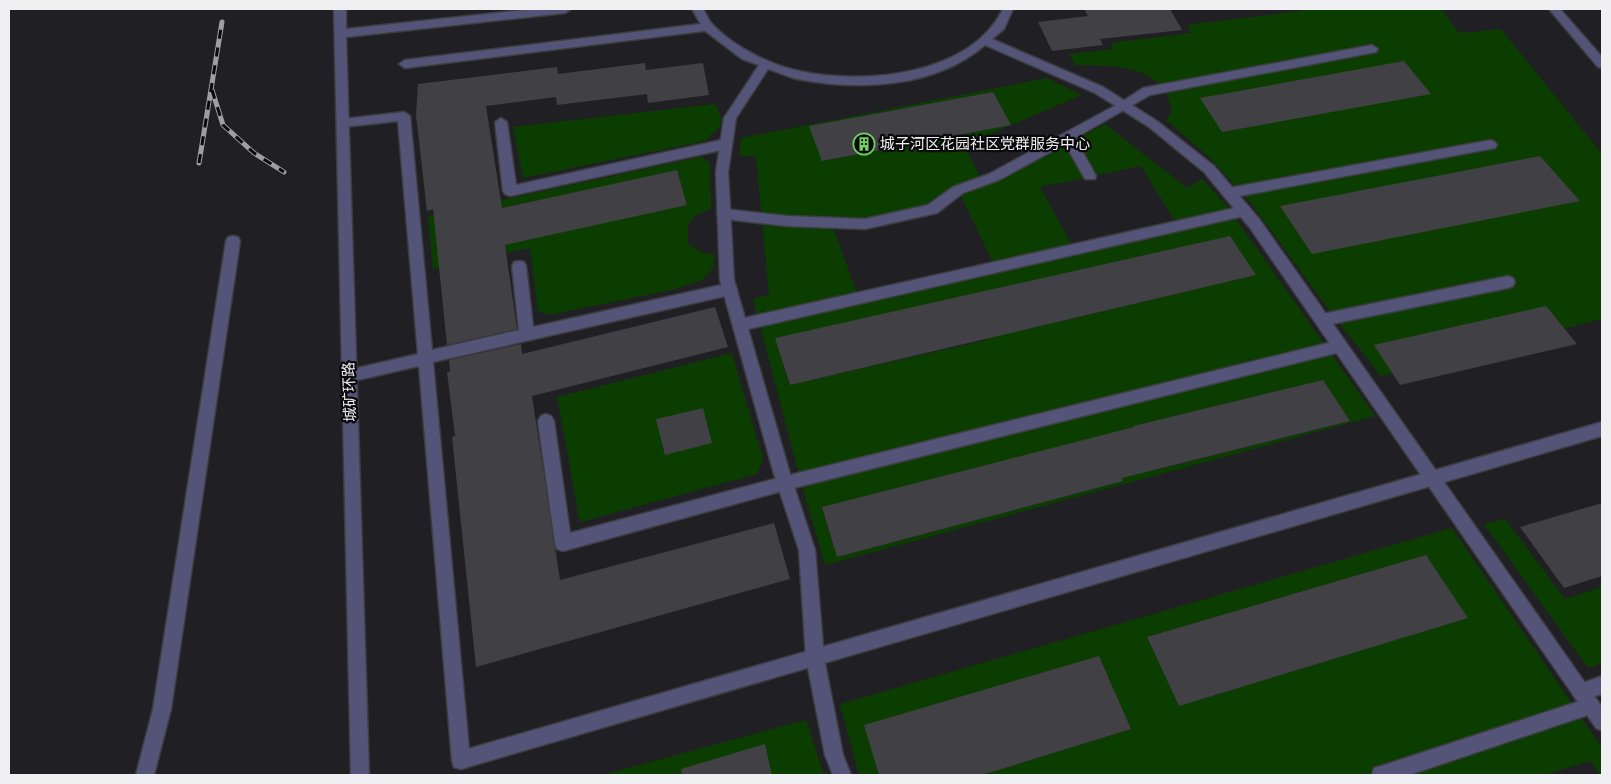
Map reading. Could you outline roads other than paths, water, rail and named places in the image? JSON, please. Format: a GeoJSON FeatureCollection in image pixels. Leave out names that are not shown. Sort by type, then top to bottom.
{"type":"FeatureCollection","features":[{"type":"Feature","properties":{"kind":"street","name":"城矿环路"},"geometry":{"type":"LineString","coordinates":[[340,9],[360,775]]}},
{"type":"Feature","properties":{"kind":"street"},"geometry":{"type":"LineString","coordinates":[[340,34],[565,9]]}},
{"type":"Feature","properties":{"kind":"street"},"geometry":{"type":"LineString","coordinates":[[698,9],[708,27],[746,56],[797,75],[857,82],[916,75],[966,55],[1000,26],[1008,9]]}},
{"type":"Feature","properties":{"kind":"street"},"geometry":{"type":"LineString","coordinates":[[1554,9],[1602,64]]}},
{"type":"Feature","properties":{"kind":"street"},"geometry":{"type":"LineString","coordinates":[[405,64],[708,27]]}},
{"type":"Feature","properties":{"kind":"street"},"geometry":{"type":"LineString","coordinates":[[983,40],[1099,90],[1152,124],[1209,169],[1244,211],[1322,320],[1602,722]]}},
{"type":"Feature","properties":{"kind":"street"},"geometry":{"type":"LineString","coordinates":[[724,214],[787,221],[865,224],[932,209],[958,190],[994,177],[1124,106],[1147,91],[1372,50]]}},
{"type":"Feature","properties":{"kind":"street"},"geometry":{"type":"LineString","coordinates":[[766,63],[730,118],[722,172],[727,280],[807,550],[815,658],[834,755],[842,775]]}},
{"type":"Feature","properties":{"kind":"street"},"geometry":{"type":"LineString","coordinates":[[343,123],[404,116],[462,760],[1602,429]]}},
{"type":"Feature","properties":{"kind":"street"},"geometry":{"type":"LineString","coordinates":[[501,122],[510,191],[726,144]]}},
{"type":"Feature","properties":{"kind":"street"},"geometry":{"type":"LineString","coordinates":[[1068,137],[1090,176]]}},
{"type":"Feature","properties":{"kind":"street"},"geometry":{"type":"LineString","coordinates":[[1229,193],[1491,144]]}},
{"type":"Feature","properties":{"kind":"street"},"geometry":{"type":"LineString","coordinates":[[740,325],[1244,211]]}},
{"type":"Feature","properties":{"kind":"street"},"geometry":{"type":"LineString","coordinates":[[146,775],[162,709],[233,241]]}},
{"type":"Feature","properties":{"kind":"street"},"geometry":{"type":"LineString","coordinates":[[519,266],[527,334]]}},
{"type":"Feature","properties":{"kind":"street"},"geometry":{"type":"LineString","coordinates":[[1322,320],[1508,282]]}},
{"type":"Feature","properties":{"kind":"street"},"geometry":{"type":"LineString","coordinates":[[349,376],[527,334],[730,290]]}},
{"type":"Feature","properties":{"kind":"street"},"geometry":{"type":"LineString","coordinates":[[546,421],[563,543],[786,483],[1340,346]]}},
{"type":"Feature","properties":{"kind":"street"},"geometry":{"type":"LineString","coordinates":[[1381,775],[1586,699],[1602,685]]}},
{"type":"Feature","properties":{"kind":"railway"},"geometry":{"type":"LineString","coordinates":[[199,163],[222,22]]}},
{"type":"Feature","properties":{"kind":"railway"},"geometry":{"type":"LineString","coordinates":[[212,90],[223,125],[254,153],[284,172]]}},
{"type":"Feature","properties":{"kind":"place","name":"城子河区花园社区党群服务中心"},"geometry":{"type":"Point","coordinates":[864,144]}}]}
